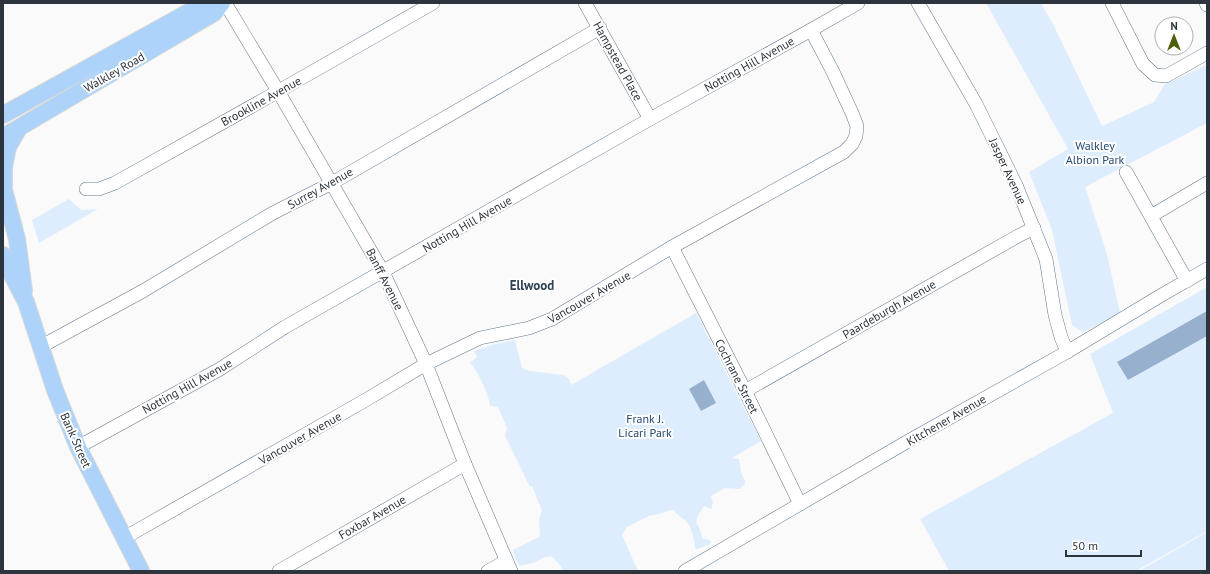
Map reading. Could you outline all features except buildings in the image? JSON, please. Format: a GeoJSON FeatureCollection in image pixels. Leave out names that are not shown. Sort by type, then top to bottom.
{"type":"FeatureCollection","features":[{"type":"Feature","properties":{"kind":"main road","name":"Walkley Road"},"geometry":{"type":"LineString","coordinates":[[7,110],[205,3]]}},
{"type":"Feature","properties":{"kind":"main road","name":"Walkley Road"},"geometry":{"type":"LineString","coordinates":[[3,137],[214,13],[224,3]]}},
{"type":"Feature","properties":{"kind":"main road","name":"Bank Street"},"geometry":{"type":"LineString","coordinates":[[20,127],[8,147],[4,167],[4,188],[17,239],[26,302],[60,405],[78,447],[141,571]]}},
{"type":"Feature","properties":{"kind":"main road","name":"Bank Street"},"geometry":{"type":"LineString","coordinates":[[3,255],[26,302]]}},
{"type":"Feature","properties":{"kind":"street","name":"Banff Avenue"},"geometry":{"type":"LineString","coordinates":[[224,3],[278,91],[383,272],[426,364],[465,464],[508,566]]}},
{"type":"Feature","properties":{"kind":"street","name":"Brookline Avenue"},"geometry":{"type":"LineString","coordinates":[[86,189],[99,189],[115,183],[433,3]]}},
{"type":"Feature","properties":{"kind":"street","name":"Hampstead Place"},"geometry":{"type":"LineString","coordinates":[[585,3],[650,118]]}},
{"type":"Feature","properties":{"kind":"street","name":"Notting Hill Avenue"},"geometry":{"type":"LineString","coordinates":[[78,447],[220,369],[285,327],[650,118],[858,3]]}},
{"type":"Feature","properties":{"kind":"street","name":"Jasper Avenue"},"geometry":{"type":"LineString","coordinates":[[918,3],[976,104],[1016,185],[1046,259],[1055,314],[1061,337],[1067,352]]}},
{"type":"Feature","properties":{"kind":"street"},"geometry":{"type":"LineString","coordinates":[[1112,3],[1143,64],[1155,75],[1166,76],[1207,53]]}},
{"type":"Feature","properties":{"kind":"street","name":"Surrey Avenue"},"geometry":{"type":"LineString","coordinates":[[40,347],[143,291],[273,213],[332,183],[600,28]]}},
{"type":"Feature","properties":{"kind":"street","name":"Vancouver Avenue"},"geometry":{"type":"LineString","coordinates":[[124,538],[426,364],[480,338],[529,328],[552,320],[672,248],[844,152],[852,144],[856,136],[857,126],[833,72],[811,30]]}},
{"type":"Feature","properties":{"kind":"street"},"geometry":{"type":"LineString","coordinates":[[1126,172],[1187,281]]}},
{"type":"Feature","properties":{"kind":"street"},"geometry":{"type":"LineString","coordinates":[[1151,216],[1207,183]]}},
{"type":"Feature","properties":{"kind":"street","name":"Paardeburgh Avenue"},"geometry":{"type":"LineString","coordinates":[[745,391],[1034,228]]}},
{"type":"Feature","properties":{"kind":"street","name":"Cochrane Street"},"geometry":{"type":"LineString","coordinates":[[672,248],[745,391],[800,504]]}},
{"type":"Feature","properties":{"kind":"street","name":"Kitchener Avenue"},"geometry":{"type":"LineString","coordinates":[[685,571],[982,399],[1067,352],[1207,269]]}},
{"type":"Feature","properties":{"kind":"street","name":"Foxbar Avenue"},"geometry":{"type":"LineString","coordinates":[[279,571],[465,464]]}},
{"type":"Feature","properties":{"kind":"street"},"geometry":{"type":"LineString","coordinates":[[488,571],[508,566]]}},
{"type":"Feature","properties":{"kind":"green space","name":"Walkley Albion Park"},"geometry":{"type":"Polygon","coordinates":[[[986,3],[1041,3],[1053,24],[1102,126],[1154,102],[1165,84],[1207,65],[1207,123],[1085,187],[1107,254],[1120,313],[1083,332],[1072,325],[1052,230],[1029,172],[1068,149],[986,3]]]}},
{"type":"Feature","properties":{"kind":"green space"},"geometry":{"type":"Polygon","coordinates":[[[69,199],[81,210],[98,209],[39,243],[32,220],[69,199]]]}},
{"type":"Feature","properties":{"kind":"green space"},"geometry":{"type":"Polygon","coordinates":[[[1207,287],[1207,531],[1136,571],[949,571],[920,519],[1113,413],[1090,354],[1207,287]]]}},
{"type":"Feature","properties":{"kind":"green space","name":"Frank J. Licari Park"},"geometry":{"type":"Polygon","coordinates":[[[696,313],[761,441],[732,458],[739,459],[745,484],[740,489],[725,488],[711,496],[713,503],[711,509],[704,506],[697,519],[697,524],[702,537],[710,540],[710,544],[697,549],[695,548],[690,527],[674,510],[671,510],[649,516],[627,527],[622,535],[637,571],[563,571],[560,565],[551,556],[520,566],[516,560],[513,550],[539,537],[539,520],[542,511],[532,486],[530,487],[505,436],[507,428],[498,407],[490,406],[488,395],[483,383],[470,363],[477,357],[474,351],[495,344],[515,340],[522,368],[529,371],[564,375],[569,379],[571,385],[696,313]]]}},
{"type":"Feature","properties":{"kind":"green space"},"geometry":{"type":"Polygon","coordinates":[[[1207,532],[1207,571],[1139,571],[1207,532]]]}},
{"type":"Feature","properties":{"kind":"water"},"geometry":{"type":"Polygon","coordinates":[[[1207,311],[1207,336],[1128,380],[1117,362],[1207,311]]]}},
{"type":"Feature","properties":{"kind":"water"},"geometry":{"type":"Polygon","coordinates":[[[704,380],[716,403],[701,411],[689,389],[704,380]]]}},
{"type":"Feature","properties":{"kind":"district","name":"Ellwood"},"geometry":{"type":"Point","coordinates":[532,285]}}]}
